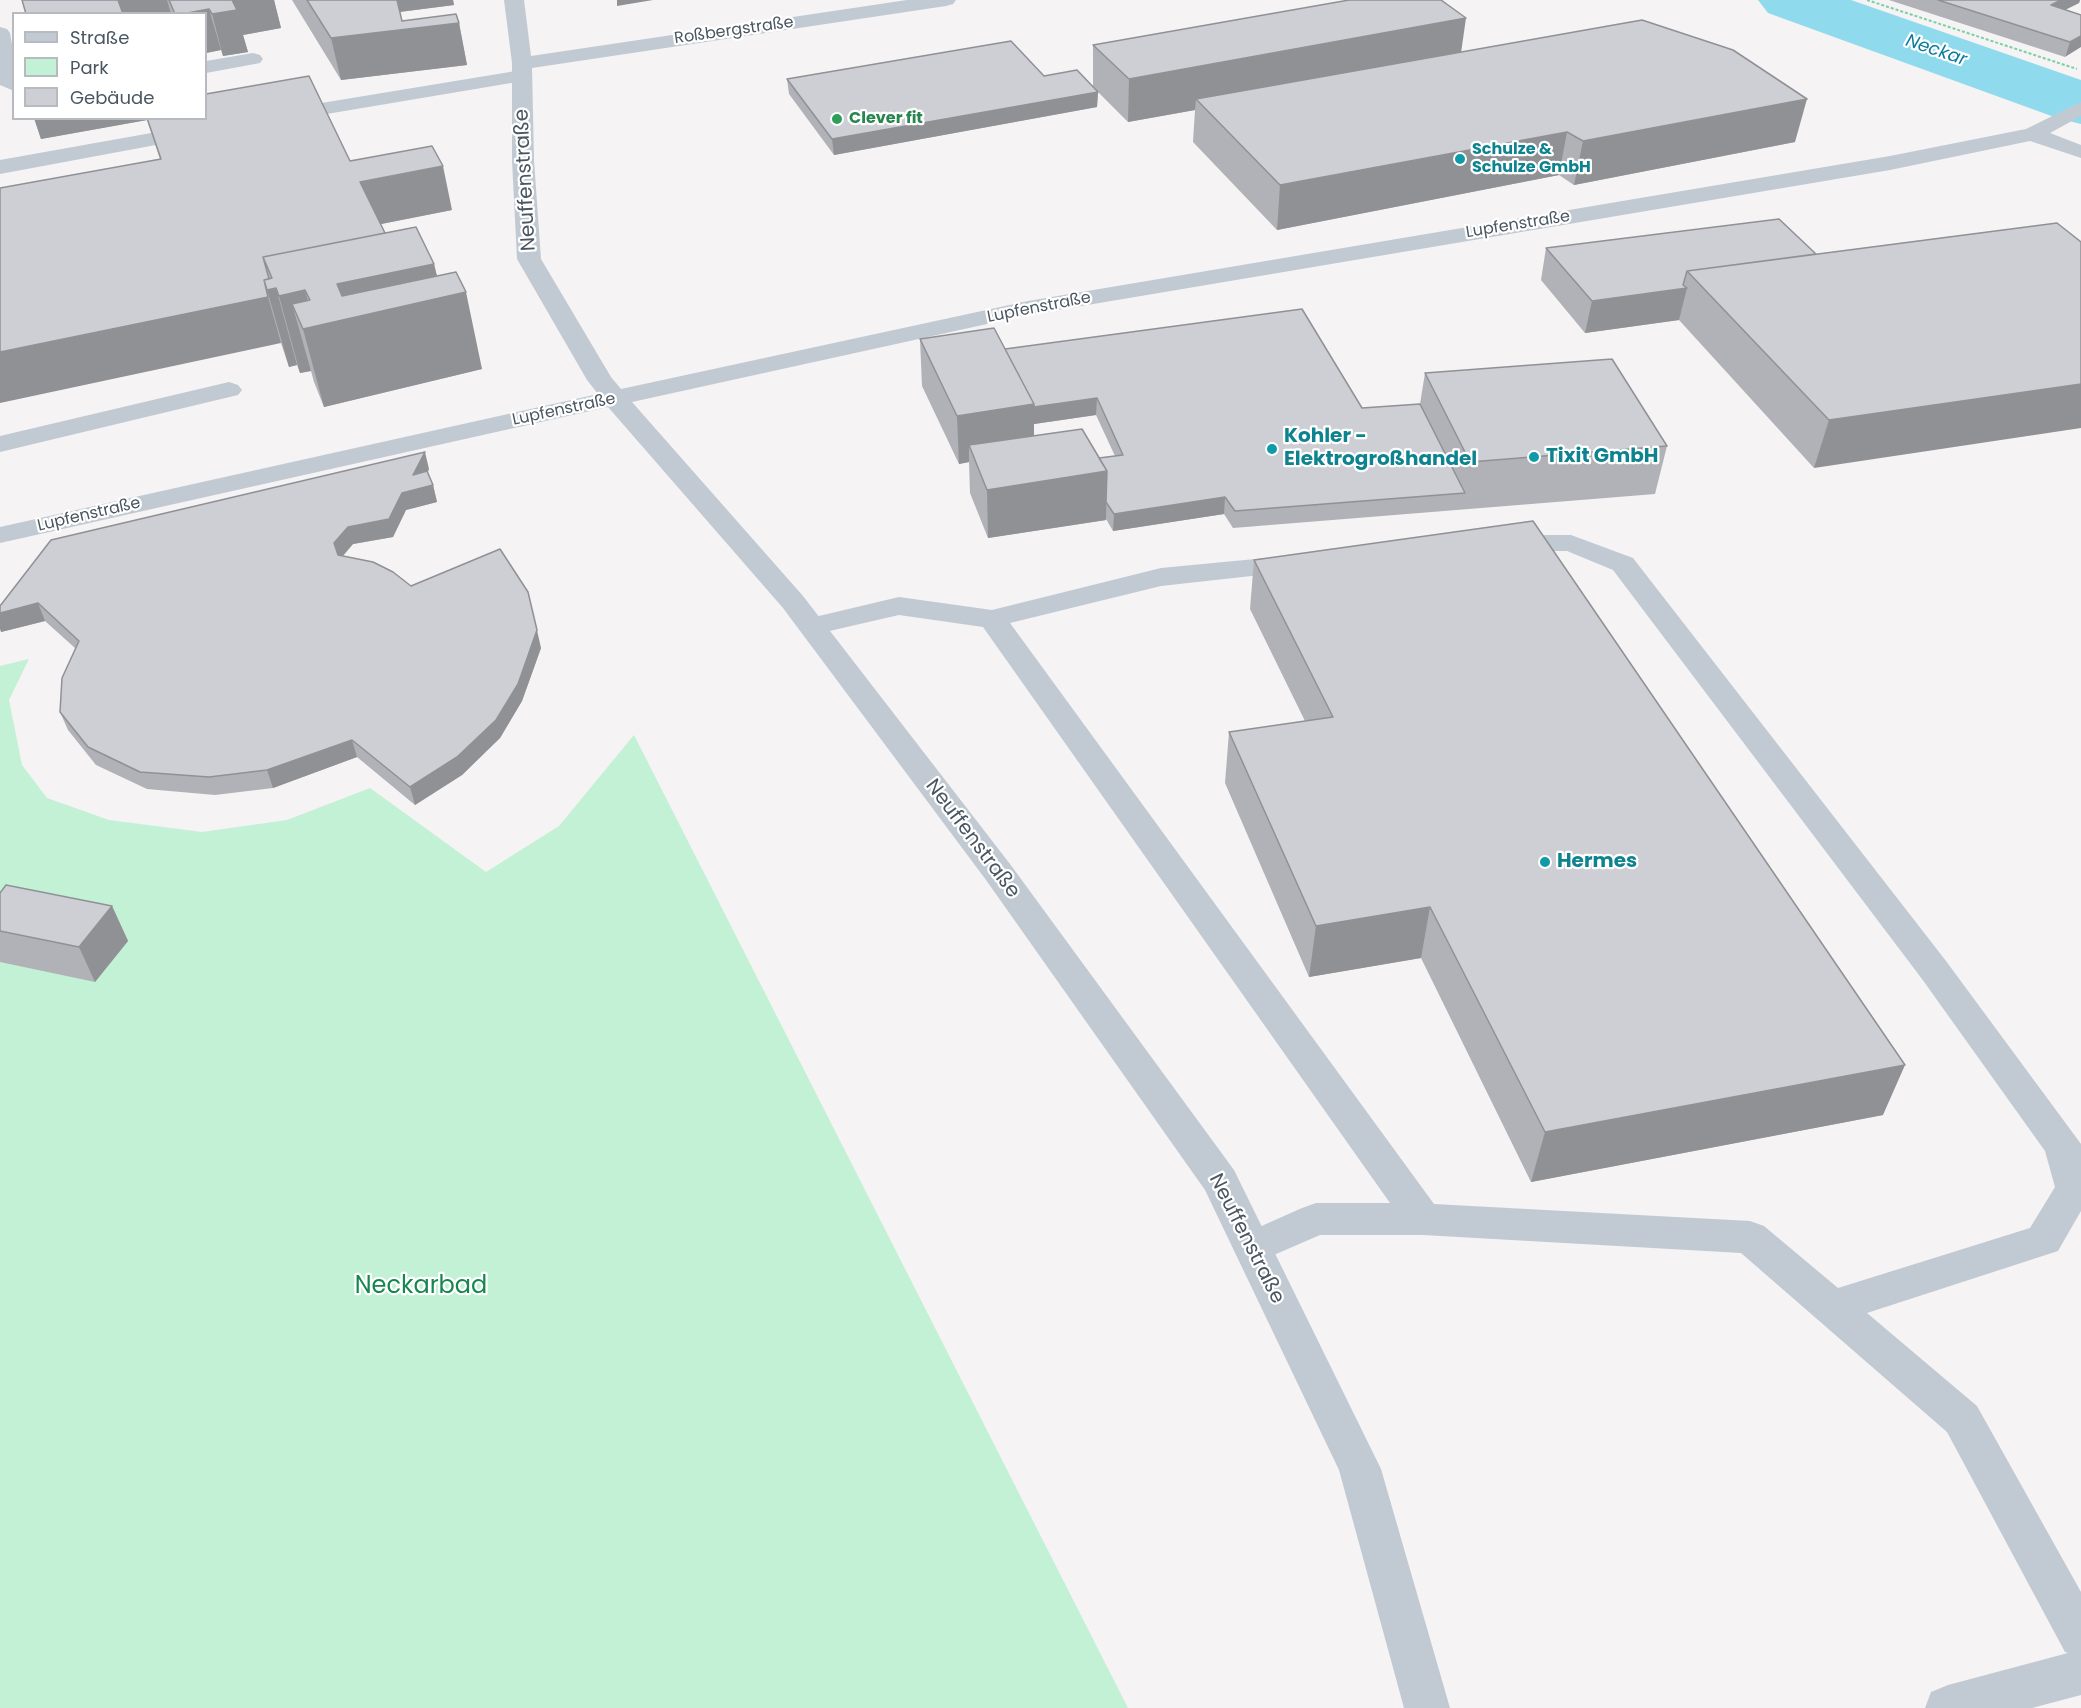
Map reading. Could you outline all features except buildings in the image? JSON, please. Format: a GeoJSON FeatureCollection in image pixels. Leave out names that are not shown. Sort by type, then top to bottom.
{"type":"FeatureCollection","features":[{"type":"Feature","properties":{"kind":"street","name":"Neuffenstraße"},"geometry":{"type":"LineString","coordinates":[[514,0],[522,69],[523,160],[529,259],[600,380],[812,626],[998,872],[1220,1181],[1360,1468],[1427,1708]]}},
{"type":"Feature","properties":{"kind":"street","name":"Roßbergstraße"},"geometry":{"type":"LineString","coordinates":[[255,121],[522,69],[946,0]]}},
{"type":"Feature","properties":{"kind":"street"},"geometry":{"type":"LineString","coordinates":[[0,33],[8,80],[12,83]]}},
{"type":"Feature","properties":{"kind":"street"},"geometry":{"type":"LineString","coordinates":[[207,67],[253,59]]}},
{"type":"Feature","properties":{"kind":"street","name":"Lupfenstraße"},"geometry":{"type":"LineString","coordinates":[[0,535],[1028,308],[1890,163],[2032,134],[2074,112]]}},
{"type":"Feature","properties":{"kind":"street"},"geometry":{"type":"LineString","coordinates":[[0,167],[220,127]]}},
{"type":"Feature","properties":{"kind":"street"},"geometry":{"type":"LineString","coordinates":[[2032,134],[2081,152]]}},
{"type":"Feature","properties":{"kind":"street"},"geometry":{"type":"LineString","coordinates":[[0,444],[230,390]]}},
{"type":"Feature","properties":{"kind":"street"},"geometry":{"type":"LineString","coordinates":[[1470,546],[1517,541],[1571,543],[1623,564],[1934,969],[2062,1146],[2074,1188],[2044,1240],[1832,1306]]}},
{"type":"Feature","properties":{"kind":"street"},"geometry":{"type":"LineString","coordinates":[[812,626],[899,606],[992,619],[1161,577],[1327,560]]}},
{"type":"Feature","properties":{"kind":"street"},"geometry":{"type":"LineString","coordinates":[[992,619],[1423,1219]]}},
{"type":"Feature","properties":{"kind":"street"},"geometry":{"type":"LineString","coordinates":[[1253,1248],[1316,1219],[1423,1219],[1750,1237],[1962,1419],[2081,1636]]}},
{"type":"Feature","properties":{"kind":"street"},"geometry":{"type":"LineString","coordinates":[[1948,1708],[2081,1672]]}},
{"type":"Feature","properties":{"kind":"path"},"geometry":{"type":"LineString","coordinates":[[1867,0],[2081,70]]}},
{"type":"Feature","properties":{"kind":"green space","name":"Neckarbad"},"geometry":{"type":"Polygon","coordinates":[[[29,659],[9,700],[22,765],[47,798],[109,820],[202,832],[287,820],[370,788],[486,872],[559,826],[634,735],[1128,1708],[0,1708],[0,666],[29,659]]]}},
{"type":"Feature","properties":{"kind":"waterway","name":"Neckar"},"geometry":{"type":"LineString","coordinates":[[1790,0],[2081,103]]}},
{"type":"Feature","properties":{"kind":"place","name":"Clever fit"},"geometry":{"type":"Point","coordinates":[837,119]}},
{"type":"Feature","properties":{"kind":"place","name":"Schulze & Schulze GmbH"},"geometry":{"type":"Point","coordinates":[1460,159]}},
{"type":"Feature","properties":{"kind":"place","name":"Kohler - Elektrogroßhandel"},"geometry":{"type":"Point","coordinates":[1272,449]}},
{"type":"Feature","properties":{"kind":"place","name":"Tixit GmbH"},"geometry":{"type":"Point","coordinates":[1534,457]}},
{"type":"Feature","properties":{"kind":"place","name":"Hermes"},"geometry":{"type":"Point","coordinates":[1545,862]}}]}
